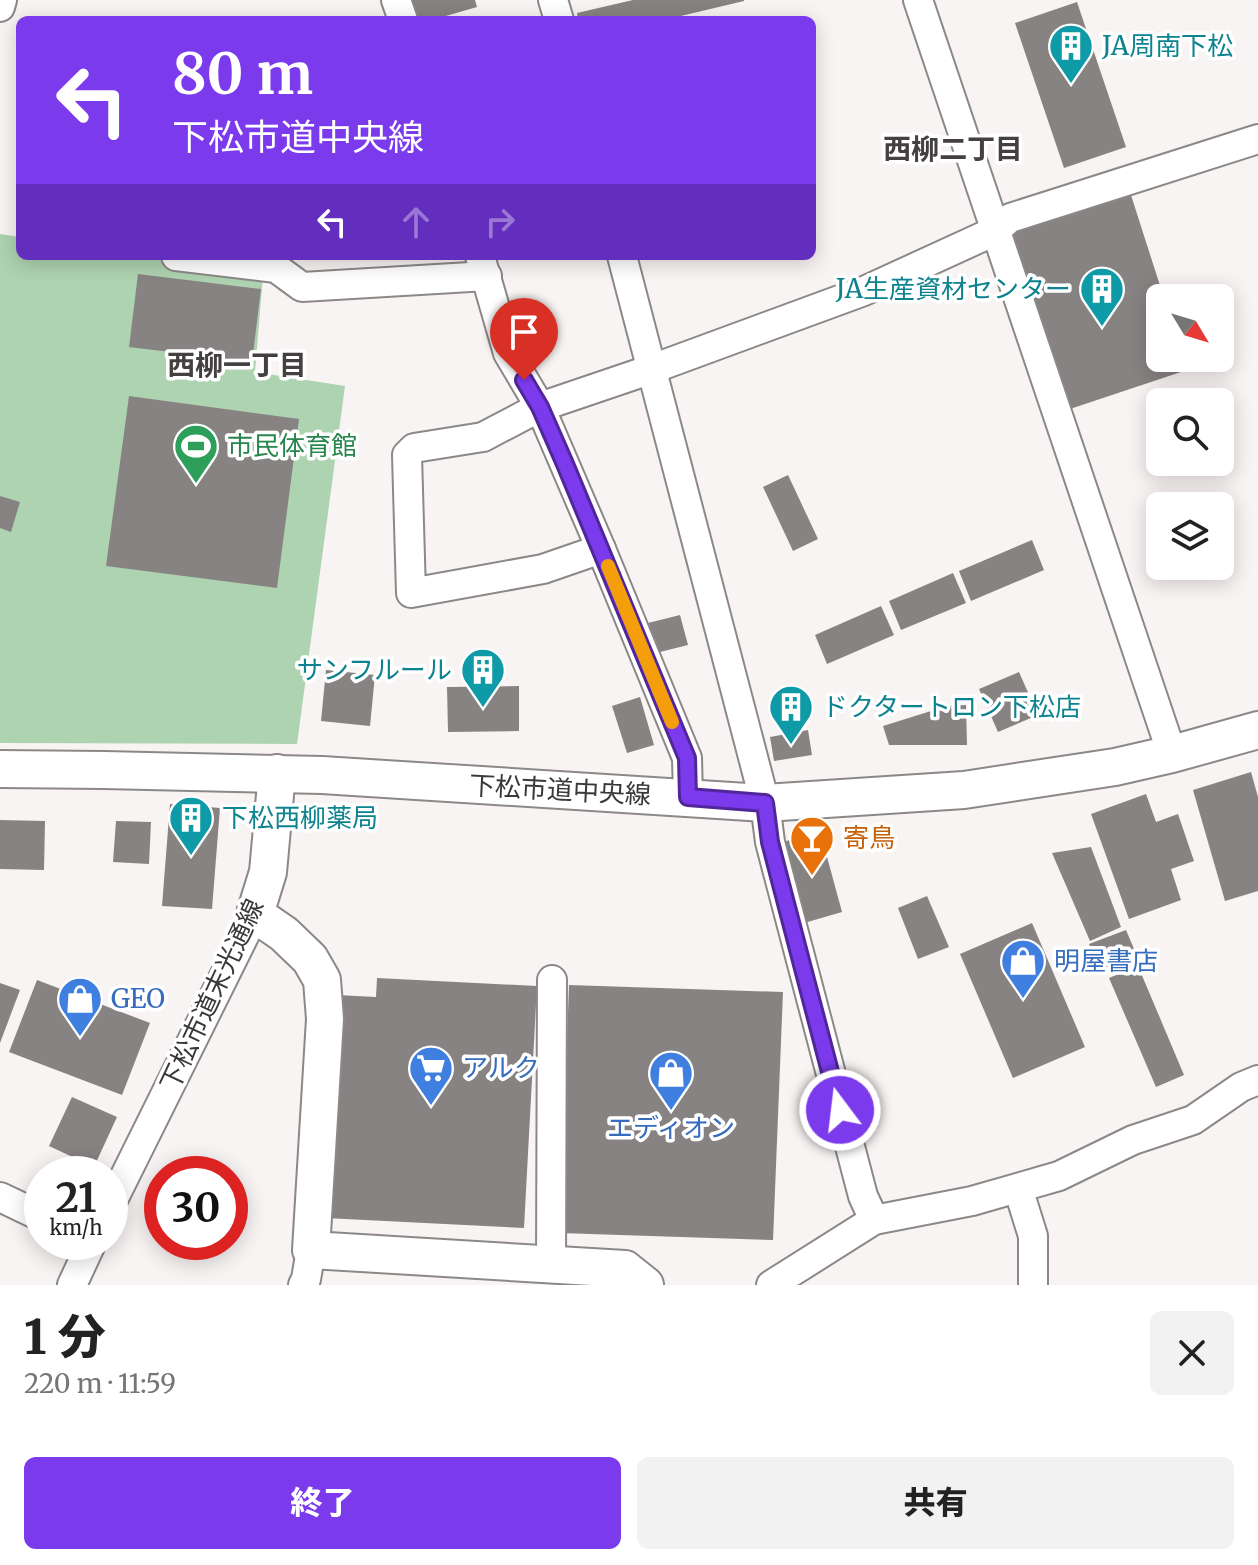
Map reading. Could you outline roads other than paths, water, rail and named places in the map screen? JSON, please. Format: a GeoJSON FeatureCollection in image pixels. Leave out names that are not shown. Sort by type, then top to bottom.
{"type":"FeatureCollection","features":[{"type":"Feature","properties":{"kind":"street"},"geometry":{"type":"LineString","coordinates":[[0,7],[2,0]]}},
{"type":"Feature","properties":{"kind":"street"},"geometry":{"type":"LineString","coordinates":[[918,0],[1172,754]]}},
{"type":"Feature","properties":{"kind":"street"},"geometry":{"type":"LineString","coordinates":[[601,549],[543,569],[411,593],[407,455],[414,448],[483,437],[540,407],[864,291],[995,231],[1010,218],[1258,139]]}},
{"type":"Feature","properties":{"kind":"street"},"geometry":{"type":"LineString","coordinates":[[209,260],[276,268],[302,287],[483,266],[508,353],[540,407],[687,758],[688,797]]}},
{"type":"Feature","properties":{"kind":"street"},"geometry":{"type":"LineString","coordinates":[[623,260],[765,803],[770,842],[809,993],[863,1196],[874,1220]]}},
{"type":"Feature","properties":{"kind":"street","name":"下松市道中央線"},"geometry":{"type":"LineString","coordinates":[[0,769],[277,773],[765,803],[964,790],[1115,767],[1258,730]]}},
{"type":"Feature","properties":{"kind":"street","name":"下松市道末光通線"},"geometry":{"type":"LineString","coordinates":[[128,1170],[255,914],[268,872],[277,773]]}},
{"type":"Feature","properties":{"kind":"street"},"geometry":{"type":"LineString","coordinates":[[255,914],[284,934],[310,959],[322,980],[325,1019],[311,1250],[303,1285]]}},
{"type":"Feature","properties":{"kind":"street"},"geometry":{"type":"LineString","coordinates":[[551,1266],[552,980]]}},
{"type":"Feature","properties":{"kind":"street"},"geometry":{"type":"LineString","coordinates":[[771,1285],[874,1220],[972,1201],[1059,1176],[1133,1140],[1193,1120],[1241,1087],[1258,1080]]}},
{"type":"Feature","properties":{"kind":"street"},"geometry":{"type":"LineString","coordinates":[[1018,1188],[1033,1236],[1033,1285]]}},
{"type":"Feature","properties":{"kind":"street"},"geometry":{"type":"LineString","coordinates":[[0,1197],[24,1208]]}},
{"type":"Feature","properties":{"kind":"street"},"geometry":{"type":"LineString","coordinates":[[311,1250],[625,1269],[645,1285]]}},
{"type":"Feature","properties":{"kind":"street"},"geometry":{"type":"LineString","coordinates":[[72,1285],[84,1260]]}},
{"type":"Feature","properties":{"kind":"place","name":"JA周南下松"},"geometry":{"type":"Point","coordinates":[1071,85]}},
{"type":"Feature","properties":{"kind":"place","name":"JA生産資材センター"},"geometry":{"type":"Point","coordinates":[1102,328]}},
{"type":"Feature","properties":{"kind":"place","name":"市民体育館"},"geometry":{"type":"Point","coordinates":[196,485]}},
{"type":"Feature","properties":{"kind":"place","name":"サンフルール"},"geometry":{"type":"Point","coordinates":[483,709]}},
{"type":"Feature","properties":{"kind":"place","name":"ドクタートロン下松店"},"geometry":{"type":"Point","coordinates":[791,746]}},
{"type":"Feature","properties":{"kind":"place","name":"下松西柳薬局"},"geometry":{"type":"Point","coordinates":[191,857]}},
{"type":"Feature","properties":{"kind":"place","name":"寄鳥"},"geometry":{"type":"Point","coordinates":[812,877]}},
{"type":"Feature","properties":{"kind":"place","name":"明屋書店"},"geometry":{"type":"Point","coordinates":[1023,1000]}},
{"type":"Feature","properties":{"kind":"place","name":"GEO"},"geometry":{"type":"Point","coordinates":[80,1038]}},
{"type":"Feature","properties":{"kind":"place","name":"アルク"},"geometry":{"type":"Point","coordinates":[431,1107]}},
{"type":"Feature","properties":{"kind":"place","name":"エディオン"},"geometry":{"type":"Point","coordinates":[671,1112]}},
{"type":"Feature","properties":{"kind":"district","name":"西柳二丁目"},"geometry":{"type":"Point","coordinates":[953,149]}},
{"type":"Feature","properties":{"kind":"district","name":"西柳一丁目"},"geometry":{"type":"Point","coordinates":[237,365]}}]}
